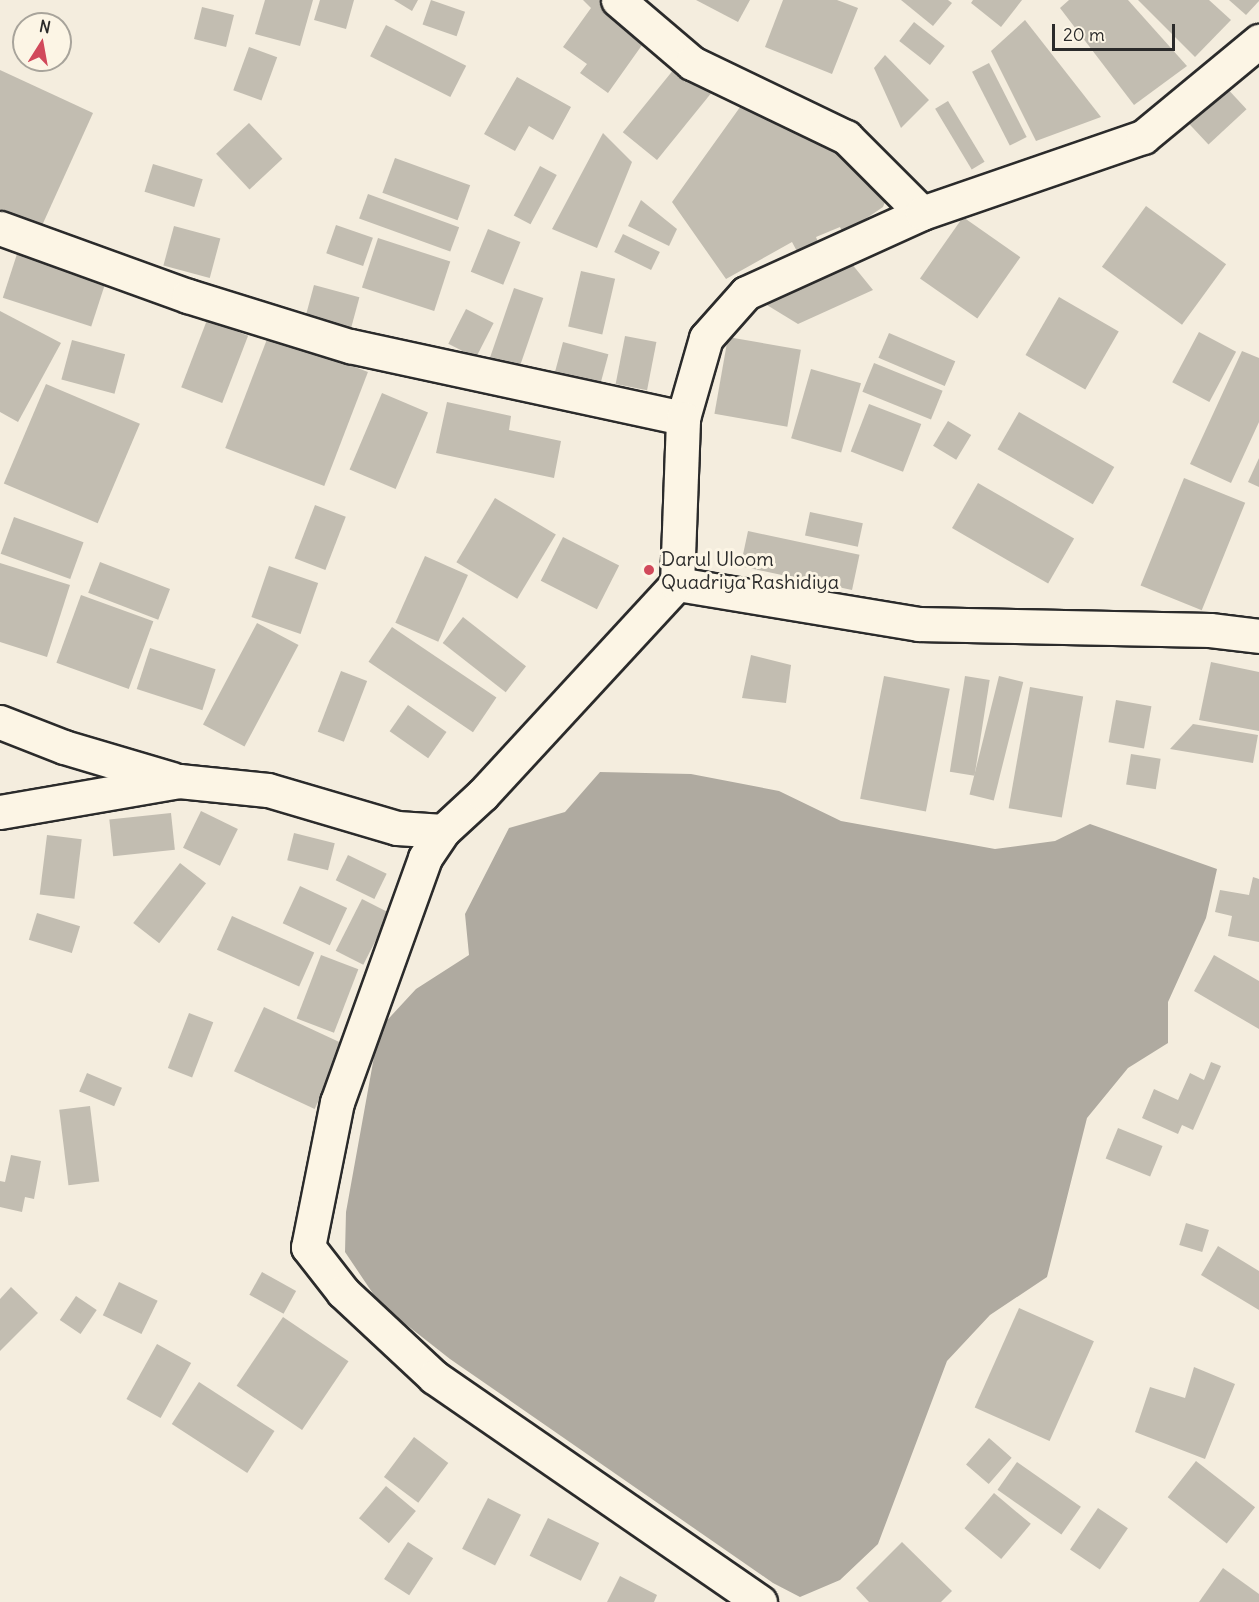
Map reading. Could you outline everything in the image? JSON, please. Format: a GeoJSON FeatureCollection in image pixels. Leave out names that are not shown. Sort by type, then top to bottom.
{"type":"FeatureCollection","features":[{"type":"Feature","properties":{"kind":"street"},"geometry":{"type":"LineString","coordinates":[[618,0],[692,63],[846,137],[922,213]]}},
{"type":"Feature","properties":{"kind":"street"},"geometry":{"type":"LineString","coordinates":[[760,1602],[434,1377],[343,1292],[308,1247],[337,1102],[425,858],[443,831],[483,794],[677,584],[683,418],[706,338],[746,293],[922,213],[1143,137],[1259,41]]}},
{"type":"Feature","properties":{"kind":"street"},"geometry":{"type":"LineString","coordinates":[[0,228],[188,296],[350,346],[683,418]]}},
{"type":"Feature","properties":{"kind":"street"},"geometry":{"type":"LineString","coordinates":[[677,584],[918,624],[1210,630],[1259,636]]}},
{"type":"Feature","properties":{"kind":"street"},"geometry":{"type":"LineString","coordinates":[[0,722],[64,747],[179,781],[268,790],[397,828],[443,831]]}},
{"type":"Feature","properties":{"kind":"street"},"geometry":{"type":"LineString","coordinates":[[0,812],[179,781]]}},
{"type":"Feature","properties":{"kind":"shaded area"},"geometry":{"type":"Polygon","coordinates":[[[600,772],[691,774],[779,791],[841,821],[995,849],[1055,841],[1090,824],[1217,869],[1206,918],[1168,1002],[1168,1043],[1128,1068],[1087,1118],[1047,1277],[990,1315],[947,1361],[878,1544],[840,1580],[800,1597],[773,1583],[450,1359],[380,1304],[345,1252],[346,1212],[379,1029],[416,989],[469,955],[465,914],[509,828],[565,812],[600,772]]]}},
{"type":"Feature","properties":{"kind":"building"},"geometry":{"type":"Polygon","coordinates":[[[265,0],[313,0],[300,46],[255,34],[265,0]]]}},
{"type":"Feature","properties":{"kind":"building"},"geometry":{"type":"Polygon","coordinates":[[[320,0],[354,0],[346,29],[314,20],[320,0]]]}},
{"type":"Feature","properties":{"kind":"building"},"geometry":{"type":"Polygon","coordinates":[[[394,0],[418,0],[412,11],[394,0]]]}},
{"type":"Feature","properties":{"kind":"building"},"geometry":{"type":"Polygon","coordinates":[[[431,0],[465,12],[457,36],[423,25],[431,0]]]}},
{"type":"Feature","properties":{"kind":"building"},"geometry":{"type":"Polygon","coordinates":[[[583,0],[630,0],[652,31],[608,93],[580,73],[587,64],[563,47],[591,8],[583,0]]]}},
{"type":"Feature","properties":{"kind":"building"},"geometry":{"type":"Polygon","coordinates":[[[696,0],[750,0],[738,22],[696,0]]]}},
{"type":"Feature","properties":{"kind":"building"},"geometry":{"type":"Polygon","coordinates":[[[783,0],[837,0],[858,8],[832,74],[765,47],[783,0]]]}},
{"type":"Feature","properties":{"kind":"building"},"geometry":{"type":"Polygon","coordinates":[[[901,0],[948,0],[952,3],[933,26],[901,0]]]}},
{"type":"Feature","properties":{"kind":"building"},"geometry":{"type":"Polygon","coordinates":[[[973,0],[1022,0],[1001,27],[971,3],[973,0]]]}},
{"type":"Feature","properties":{"kind":"building"},"geometry":{"type":"Polygon","coordinates":[[[1069,0],[1128,0],[1187,66],[1134,105],[1060,8],[1069,0]]]}},
{"type":"Feature","properties":{"kind":"building"},"geometry":{"type":"Polygon","coordinates":[[[1138,0],[1209,0],[1231,20],[1195,57],[1138,0]]]}},
{"type":"Feature","properties":{"kind":"building"},"geometry":{"type":"Polygon","coordinates":[[[1229,0],[1259,0],[1259,1],[1246,15],[1229,0]]]}},
{"type":"Feature","properties":{"kind":"building"},"geometry":{"type":"Polygon","coordinates":[[[202,7],[234,15],[226,47],[194,39],[202,7]]]}},
{"type":"Feature","properties":{"kind":"building"},"geometry":{"type":"Polygon","coordinates":[[[1025,20],[1101,117],[1036,141],[991,51],[1025,20]]]}},
{"type":"Feature","properties":{"kind":"building"},"geometry":{"type":"Polygon","coordinates":[[[914,22],[945,46],[930,65],[899,41],[914,22]]]}},
{"type":"Feature","properties":{"kind":"building"},"geometry":{"type":"Polygon","coordinates":[[[386,25],[466,66],[450,97],[370,56],[386,25]]]}},
{"type":"Feature","properties":{"kind":"building"},"geometry":{"type":"Polygon","coordinates":[[[249,47],[277,57],[261,100],[233,90],[249,47]]]}},
{"type":"Feature","properties":{"kind":"building"},"geometry":{"type":"Polygon","coordinates":[[[687,53],[721,81],[657,160],[623,132],[687,53]]]}},
{"type":"Feature","properties":{"kind":"building"},"geometry":{"type":"Polygon","coordinates":[[[885,55],[929,100],[901,128],[874,68],[885,55]]]}},
{"type":"Feature","properties":{"kind":"building"},"geometry":{"type":"Polygon","coordinates":[[[989,63],[1027,137],[1010,146],[972,72],[989,63]]]}},
{"type":"Feature","properties":{"kind":"building"},"geometry":{"type":"Polygon","coordinates":[[[0,70],[93,113],[40,230],[0,211],[0,70]]]}},
{"type":"Feature","properties":{"kind":"building"},"geometry":{"type":"Polygon","coordinates":[[[517,77],[571,107],[553,140],[529,126],[515,151],[484,134],[517,77]]]}},
{"type":"Feature","properties":{"kind":"building"},"geometry":{"type":"Polygon","coordinates":[[[1224,85],[1247,109],[1208,145],[1186,120],[1224,85]]]}},
{"type":"Feature","properties":{"kind":"building"},"geometry":{"type":"Polygon","coordinates":[[[748,96],[812,116],[826,109],[888,194],[883,207],[843,234],[840,227],[816,237],[820,247],[800,257],[792,242],[726,279],[672,202],[748,96]]]}},
{"type":"Feature","properties":{"kind":"building"},"geometry":{"type":"Polygon","coordinates":[[[948,101],[985,162],[972,170],[935,109],[948,101]]]}},
{"type":"Feature","properties":{"kind":"building"},"geometry":{"type":"Polygon","coordinates":[[[249,123],[282,159],[250,190],[216,154],[249,123]]]}},
{"type":"Feature","properties":{"kind":"building"},"geometry":{"type":"Polygon","coordinates":[[[603,133],[632,162],[597,248],[552,229],[603,133]]]}},
{"type":"Feature","properties":{"kind":"building"},"geometry":{"type":"Polygon","coordinates":[[[395,158],[470,185],[458,220],[382,193],[395,158]]]}},
{"type":"Feature","properties":{"kind":"building"},"geometry":{"type":"Polygon","coordinates":[[[153,164],[203,179],[194,207],[145,192],[153,164]]]}},
{"type":"Feature","properties":{"kind":"building"},"geometry":{"type":"Polygon","coordinates":[[[540,166],[557,175],[530,224],[514,215],[540,166]]]}},
{"type":"Feature","properties":{"kind":"building"},"geometry":{"type":"Polygon","coordinates":[[[368,194],[459,227],[450,252],[359,218],[368,194]]]}},
{"type":"Feature","properties":{"kind":"building"},"geometry":{"type":"Polygon","coordinates":[[[641,200],[677,229],[669,246],[628,226],[641,200]]]}},
{"type":"Feature","properties":{"kind":"building"},"geometry":{"type":"Polygon","coordinates":[[[1146,206],[1226,264],[1182,325],[1102,267],[1146,206]]]}},
{"type":"Feature","properties":{"kind":"building"},"geometry":{"type":"Polygon","coordinates":[[[963,217],[1020,257],[977,319],[920,278],[963,217]]]}},
{"type":"Feature","properties":{"kind":"building"},"geometry":{"type":"Polygon","coordinates":[[[336,225],[373,238],[363,266],[326,253],[336,225]]]}},
{"type":"Feature","properties":{"kind":"building"},"geometry":{"type":"Polygon","coordinates":[[[174,226],[220,238],[210,278],[163,266],[174,226]]]}},
{"type":"Feature","properties":{"kind":"building"},"geometry":{"type":"Polygon","coordinates":[[[488,229],[520,242],[503,285],[471,272],[488,229]]]}},
{"type":"Feature","properties":{"kind":"building"},"geometry":{"type":"Polygon","coordinates":[[[623,234],[660,252],[651,270],[614,252],[623,234]]]}},
{"type":"Feature","properties":{"kind":"building"},"geometry":{"type":"Polygon","coordinates":[[[378,238],[450,261],[434,311],[362,287],[378,238]]]}},
{"type":"Feature","properties":{"kind":"building"},"geometry":{"type":"Polygon","coordinates":[[[17,254],[105,283],[91,326],[3,298],[17,254]]]}},
{"type":"Feature","properties":{"kind":"building"},"geometry":{"type":"Polygon","coordinates":[[[847,258],[873,290],[798,324],[762,302],[847,258]]]}},
{"type":"Feature","properties":{"kind":"building"},"geometry":{"type":"Polygon","coordinates":[[[581,271],[615,279],[602,334],[568,327],[581,271]]]}},
{"type":"Feature","properties":{"kind":"building"},"geometry":{"type":"Polygon","coordinates":[[[314,285],[359,297],[351,328],[306,316],[314,285]]]}},
{"type":"Feature","properties":{"kind":"building"},"geometry":{"type":"Polygon","coordinates":[[[514,288],[543,298],[518,371],[489,361],[514,288]]]}},
{"type":"Feature","properties":{"kind":"building"},"geometry":{"type":"Polygon","coordinates":[[[1059,297],[1119,332],[1085,390],[1026,355],[1059,297]]]}},
{"type":"Feature","properties":{"kind":"building"},"geometry":{"type":"Polygon","coordinates":[[[466,309],[494,323],[476,358],[448,344],[466,309]]]}},
{"type":"Feature","properties":{"kind":"building"},"geometry":{"type":"Polygon","coordinates":[[[0,311],[61,343],[18,422],[0,412],[0,311]]]}},
{"type":"Feature","properties":{"kind":"building"},"geometry":{"type":"Polygon","coordinates":[[[207,320],[248,336],[222,403],[181,387],[207,320]]]}},
{"type":"Feature","properties":{"kind":"building"},"geometry":{"type":"Polygon","coordinates":[[[1199,332],[1236,352],[1209,402],[1172,382],[1199,332]]]}},
{"type":"Feature","properties":{"kind":"building"},"geometry":{"type":"Polygon","coordinates":[[[889,333],[955,361],[945,386],[878,358],[889,333]]]}},
{"type":"Feature","properties":{"kind":"building"},"geometry":{"type":"Polygon","coordinates":[[[269,334],[368,372],[324,486],[225,448],[269,334]]]}},
{"type":"Feature","properties":{"kind":"building"},"geometry":{"type":"Polygon","coordinates":[[[625,336],[656,342],[647,390],[616,384],[625,336]]]}},
{"type":"Feature","properties":{"kind":"building"},"geometry":{"type":"Polygon","coordinates":[[[728,337],[801,350],[787,427],[714,414],[728,337]]]}},
{"type":"Feature","properties":{"kind":"building"},"geometry":{"type":"Polygon","coordinates":[[[72,340],[125,354],[115,394],[61,380],[72,340]]]}},
{"type":"Feature","properties":{"kind":"building"},"geometry":{"type":"Polygon","coordinates":[[[563,342],[608,354],[600,386],[554,374],[563,342]]]}},
{"type":"Feature","properties":{"kind":"building"},"geometry":{"type":"Polygon","coordinates":[[[1242,351],[1259,358],[1259,422],[1231,483],[1190,464],[1242,351]]]}},
{"type":"Feature","properties":{"kind":"building"},"geometry":{"type":"Polygon","coordinates":[[[874,363],[943,391],[931,419],[862,392],[874,363]]]}},
{"type":"Feature","properties":{"kind":"building"},"geometry":{"type":"Polygon","coordinates":[[[811,369],[861,383],[841,453],[791,438],[811,369]]]}},
{"type":"Feature","properties":{"kind":"building"},"geometry":{"type":"Polygon","coordinates":[[[46,384],[140,424],[98,523],[4,483],[46,384]]]}},
{"type":"Feature","properties":{"kind":"building"},"geometry":{"type":"Polygon","coordinates":[[[382,393],[428,413],[396,489],[350,469],[382,393]]]}},
{"type":"Feature","properties":{"kind":"building"},"geometry":{"type":"Polygon","coordinates":[[[447,402],[511,416],[509,430],[561,441],[554,478],[436,453],[447,402]]]}},
{"type":"Feature","properties":{"kind":"building"},"geometry":{"type":"Polygon","coordinates":[[[869,404],[921,424],[903,472],[851,452],[869,404]]]}},
{"type":"Feature","properties":{"kind":"building"},"geometry":{"type":"Polygon","coordinates":[[[1019,412],[1114,467],[1093,504],[998,449],[1019,412]]]}},
{"type":"Feature","properties":{"kind":"building"},"geometry":{"type":"Polygon","coordinates":[[[948,421],[971,435],[956,460],[933,446],[948,421]]]}},
{"type":"Feature","properties":{"kind":"building"},"geometry":{"type":"Polygon","coordinates":[[[1259,458],[1259,487],[1248,482],[1259,458]]]}},
{"type":"Feature","properties":{"kind":"building"},"geometry":{"type":"Polygon","coordinates":[[[1184,478],[1245,503],[1202,610],[1141,586],[1184,478]]]}},
{"type":"Feature","properties":{"kind":"building"},"geometry":{"type":"Polygon","coordinates":[[[978,483],[1074,538],[1048,584],[952,528],[978,483]]]}},
{"type":"Feature","properties":{"kind":"building"},"geometry":{"type":"Polygon","coordinates":[[[495,498],[556,535],[517,599],[456,562],[495,498]]]}},
{"type":"Feature","properties":{"kind":"building"},"geometry":{"type":"Polygon","coordinates":[[[315,505],[346,517],[325,570],[295,558],[315,505]]]}},
{"type":"Feature","properties":{"kind":"building"},"geometry":{"type":"Polygon","coordinates":[[[810,512],[863,523],[858,547],[805,535],[810,512]]]}},
{"type":"Feature","properties":{"kind":"building"},"geometry":{"type":"Polygon","coordinates":[[[14,517],[84,542],[70,579],[1,554],[14,517]]]}},
{"type":"Feature","properties":{"kind":"building"},"geometry":{"type":"Polygon","coordinates":[[[748,531],[860,555],[852,590],[741,566],[748,531]]]}},
{"type":"Feature","properties":{"kind":"building"},"geometry":{"type":"Polygon","coordinates":[[[563,537],[619,566],[597,609],[541,581],[563,537]]]}},
{"type":"Feature","properties":{"kind":"building"},"geometry":{"type":"Polygon","coordinates":[[[425,556],[468,575],[438,642],[395,623],[425,556]]]}},
{"type":"Feature","properties":{"kind":"building"},"geometry":{"type":"Polygon","coordinates":[[[100,562],[170,589],[158,620],[88,593],[100,562]]]}},
{"type":"Feature","properties":{"kind":"building"},"geometry":{"type":"Polygon","coordinates":[[[0,563],[70,585],[47,657],[0,642],[0,563]]]}},
{"type":"Feature","properties":{"kind":"building"},"geometry":{"type":"Polygon","coordinates":[[[269,566],[318,583],[301,634],[251,617],[269,566]]]}},
{"type":"Feature","properties":{"kind":"building"},"geometry":{"type":"Polygon","coordinates":[[[81,595],[153,621],[129,689],[56,663],[81,595]]]}},
{"type":"Feature","properties":{"kind":"building"},"geometry":{"type":"Polygon","coordinates":[[[463,617],[526,666],[506,692],[443,643],[463,617]]]}},
{"type":"Feature","properties":{"kind":"building"},"geometry":{"type":"Polygon","coordinates":[[[257,623],[298,645],[245,747],[203,725],[257,623]]]}},
{"type":"Feature","properties":{"kind":"building"},"geometry":{"type":"Polygon","coordinates":[[[392,627],[496,697],[473,732],[369,662],[392,627]]]}},
{"type":"Feature","properties":{"kind":"building"},"geometry":{"type":"Polygon","coordinates":[[[150,648],[216,669],[202,710],[137,689],[150,648]]]}},
{"type":"Feature","properties":{"kind":"building"},"geometry":{"type":"Polygon","coordinates":[[[751,655],[791,665],[786,703],[742,698],[751,655]]]}},
{"type":"Feature","properties":{"kind":"building"},"geometry":{"type":"Polygon","coordinates":[[[1211,662],[1259,672],[1259,731],[1199,720],[1211,662]]]}},
{"type":"Feature","properties":{"kind":"building"},"geometry":{"type":"Polygon","coordinates":[[[341,671],[367,681],[344,742],[318,732],[341,671]]]}},
{"type":"Feature","properties":{"kind":"building"},"geometry":{"type":"Polygon","coordinates":[[[884,676],[950,689],[926,811],[860,799],[884,676]]]}},
{"type":"Feature","properties":{"kind":"building"},"geometry":{"type":"Polygon","coordinates":[[[965,676],[990,680],[975,776],[950,772],[965,676]]]}},
{"type":"Feature","properties":{"kind":"building"},"geometry":{"type":"Polygon","coordinates":[[[999,676],[1023,682],[994,800],[969,794],[999,676]]]}},
{"type":"Feature","properties":{"kind":"building"},"geometry":{"type":"Polygon","coordinates":[[[1030,687],[1083,696],[1062,818],[1009,808],[1030,687]]]}},
{"type":"Feature","properties":{"kind":"building"},"geometry":{"type":"Polygon","coordinates":[[[1116,700],[1151,706],[1144,749],[1109,742],[1116,700]]]}},
{"type":"Feature","properties":{"kind":"building"},"geometry":{"type":"Polygon","coordinates":[[[408,705],[447,732],[428,758],[390,731],[408,705]]]}},
{"type":"Feature","properties":{"kind":"building"},"geometry":{"type":"Polygon","coordinates":[[[1193,724],[1258,735],[1253,763],[1170,749],[1193,724]]]}},
{"type":"Feature","properties":{"kind":"building"},"geometry":{"type":"Polygon","coordinates":[[[1131,754],[1161,759],[1156,789],[1126,785],[1131,754]]]}},
{"type":"Feature","properties":{"kind":"building"},"geometry":{"type":"Polygon","coordinates":[[[201,811],[238,829],[220,866],[183,848],[201,811]]]}},
{"type":"Feature","properties":{"kind":"building"},"geometry":{"type":"Polygon","coordinates":[[[171,813],[175,850],[113,856],[109,819],[171,813]]]}},
{"type":"Feature","properties":{"kind":"building"},"geometry":{"type":"Polygon","coordinates":[[[294,833],[335,843],[328,870],[287,860],[294,833]]]}},
{"type":"Feature","properties":{"kind":"building"},"geometry":{"type":"Polygon","coordinates":[[[47,835],[82,839],[74,899],[40,895],[47,835]]]}},
{"type":"Feature","properties":{"kind":"building"},"geometry":{"type":"Polygon","coordinates":[[[348,855],[387,874],[374,899],[336,880],[348,855]]]}},
{"type":"Feature","properties":{"kind":"building"},"geometry":{"type":"Polygon","coordinates":[[[180,863],[206,883],[159,943],[133,923],[180,863]]]}},
{"type":"Feature","properties":{"kind":"building"},"geometry":{"type":"Polygon","coordinates":[[[1253,877],[1259,879],[1259,942],[1228,936],[1232,916],[1215,912],[1220,890],[1249,895],[1253,877]]]}},
{"type":"Feature","properties":{"kind":"building"},"geometry":{"type":"Polygon","coordinates":[[[300,886],[347,908],[330,945],[283,923],[300,886]]]}},
{"type":"Feature","properties":{"kind":"building"},"geometry":{"type":"Polygon","coordinates":[[[362,899],[390,913],[363,965],[336,951],[362,899]]]}},
{"type":"Feature","properties":{"kind":"building"},"geometry":{"type":"Polygon","coordinates":[[[37,913],[80,926],[72,953],[29,940],[37,913]]]}},
{"type":"Feature","properties":{"kind":"building"},"geometry":{"type":"Polygon","coordinates":[[[232,916],[314,953],[299,986],[217,950],[232,916]]]}},
{"type":"Feature","properties":{"kind":"building"},"geometry":{"type":"Polygon","coordinates":[[[321,955],[358,969],[334,1033],[297,1018],[321,955]]]}},
{"type":"Feature","properties":{"kind":"building"},"geometry":{"type":"Polygon","coordinates":[[[1214,955],[1259,981],[1259,1029],[1194,991],[1214,955]]]}},
{"type":"Feature","properties":{"kind":"building"},"geometry":{"type":"Polygon","coordinates":[[[264,1007],[345,1045],[315,1109],[234,1071],[264,1007]]]}},
{"type":"Feature","properties":{"kind":"building"},"geometry":{"type":"Polygon","coordinates":[[[189,1013],[213,1022],[192,1077],[168,1068],[189,1013]]]}},
{"type":"Feature","properties":{"kind":"building"},"geometry":{"type":"Polygon","coordinates":[[[1211,1062],[1221,1066],[1193,1130],[1182,1125],[1178,1134],[1142,1118],[1154,1089],[1178,1100],[1190,1073],[1204,1080],[1211,1062]]]}},
{"type":"Feature","properties":{"kind":"building"},"geometry":{"type":"Polygon","coordinates":[[[87,1073],[122,1088],[114,1106],[79,1091],[87,1073]]]}},
{"type":"Feature","properties":{"kind":"building"},"geometry":{"type":"Polygon","coordinates":[[[90,1106],[99,1181],[68,1185],[59,1110],[90,1106]]]}},
{"type":"Feature","properties":{"kind":"building"},"geometry":{"type":"Polygon","coordinates":[[[1118,1128],[1163,1146],[1150,1177],[1106,1159],[1118,1128]]]}},
{"type":"Feature","properties":{"kind":"building"},"geometry":{"type":"Polygon","coordinates":[[[11,1155],[41,1161],[34,1199],[25,1197],[22,1212],[0,1207],[0,1181],[5,1182],[11,1155]]]}},
{"type":"Feature","properties":{"kind":"building"},"geometry":{"type":"Polygon","coordinates":[[[1186,1223],[1209,1230],[1202,1252],[1179,1245],[1186,1223]]]}},
{"type":"Feature","properties":{"kind":"building"},"geometry":{"type":"Polygon","coordinates":[[[1218,1246],[1259,1271],[1259,1310],[1201,1275],[1218,1246]]]}},
{"type":"Feature","properties":{"kind":"building"},"geometry":{"type":"Polygon","coordinates":[[[262,1272],[296,1291],[284,1314],[249,1295],[262,1272]]]}},
{"type":"Feature","properties":{"kind":"building"},"geometry":{"type":"Polygon","coordinates":[[[119,1282],[158,1301],[141,1334],[103,1315],[119,1282]]]}},
{"type":"Feature","properties":{"kind":"building"},"geometry":{"type":"Polygon","coordinates":[[[11,1287],[38,1313],[0,1351],[0,1299],[11,1287]]]}},
{"type":"Feature","properties":{"kind":"building"},"geometry":{"type":"Polygon","coordinates":[[[76,1296],[97,1310],[81,1334],[60,1320],[76,1296]]]}},
{"type":"Feature","properties":{"kind":"building"},"geometry":{"type":"Polygon","coordinates":[[[1019,1308],[1094,1341],[1050,1441],[975,1408],[1019,1308]]]}},
{"type":"Feature","properties":{"kind":"building"},"geometry":{"type":"Polygon","coordinates":[[[283,1317],[348,1361],[302,1430],[237,1386],[283,1317]]]}},
{"type":"Feature","properties":{"kind":"building"},"geometry":{"type":"Polygon","coordinates":[[[157,1344],[191,1363],[161,1418],[126,1399],[157,1344]]]}},
{"type":"Feature","properties":{"kind":"building"},"geometry":{"type":"Polygon","coordinates":[[[1194,1367],[1235,1384],[1205,1459],[1135,1432],[1150,1387],[1185,1398],[1194,1367]]]}},
{"type":"Feature","properties":{"kind":"building"},"geometry":{"type":"Polygon","coordinates":[[[199,1382],[274,1431],[247,1473],[172,1424],[199,1382]]]}},
{"type":"Feature","properties":{"kind":"building"},"geometry":{"type":"Polygon","coordinates":[[[414,1437],[448,1463],[418,1503],[384,1477],[414,1437]]]}},
{"type":"Feature","properties":{"kind":"building"},"geometry":{"type":"Polygon","coordinates":[[[989,1438],[1012,1458],[989,1484],[966,1464],[989,1438]]]}},
{"type":"Feature","properties":{"kind":"building"},"geometry":{"type":"Polygon","coordinates":[[[1196,1461],[1255,1507],[1227,1543],[1168,1497],[1196,1461]]]}},
{"type":"Feature","properties":{"kind":"building"},"geometry":{"type":"Polygon","coordinates":[[[1017,1462],[1081,1507],[1061,1535],[997,1490],[1017,1462]]]}},
{"type":"Feature","properties":{"kind":"building"},"geometry":{"type":"Polygon","coordinates":[[[386,1486],[416,1511],[389,1543],[359,1518],[386,1486]]]}},
{"type":"Feature","properties":{"kind":"building"},"geometry":{"type":"Polygon","coordinates":[[[994,1493],[1031,1524],[1001,1559],[964,1528],[994,1493]]]}},
{"type":"Feature","properties":{"kind":"building"},"geometry":{"type":"Polygon","coordinates":[[[488,1498],[521,1515],[495,1566],[462,1549],[488,1498]]]}},
{"type":"Feature","properties":{"kind":"building"},"geometry":{"type":"Polygon","coordinates":[[[1098,1508],[1128,1528],[1100,1570],[1070,1549],[1098,1508]]]}},
{"type":"Feature","properties":{"kind":"building"},"geometry":{"type":"Polygon","coordinates":[[[548,1518],[599,1543],[581,1581],[530,1556],[548,1518]]]}},
{"type":"Feature","properties":{"kind":"building"},"geometry":{"type":"Polygon","coordinates":[[[408,1542],[433,1558],[409,1595],[384,1579],[408,1542]]]}},
{"type":"Feature","properties":{"kind":"building"},"geometry":{"type":"Polygon","coordinates":[[[902,1542],[952,1591],[941,1602],[869,1602],[856,1588],[902,1542]]]}},
{"type":"Feature","properties":{"kind":"building"},"geometry":{"type":"Polygon","coordinates":[[[1223,1568],[1259,1594],[1259,1602],[1199,1602],[1223,1568]]]}},
{"type":"Feature","properties":{"kind":"building"},"geometry":{"type":"Polygon","coordinates":[[[620,1576],[657,1595],[654,1602],[607,1602],[620,1576]]]}},
{"type":"Feature","properties":{"kind":"place","name":"Darul Uloom Quadriya Rashidiya"},"geometry":{"type":"Point","coordinates":[649,570]}}]}
